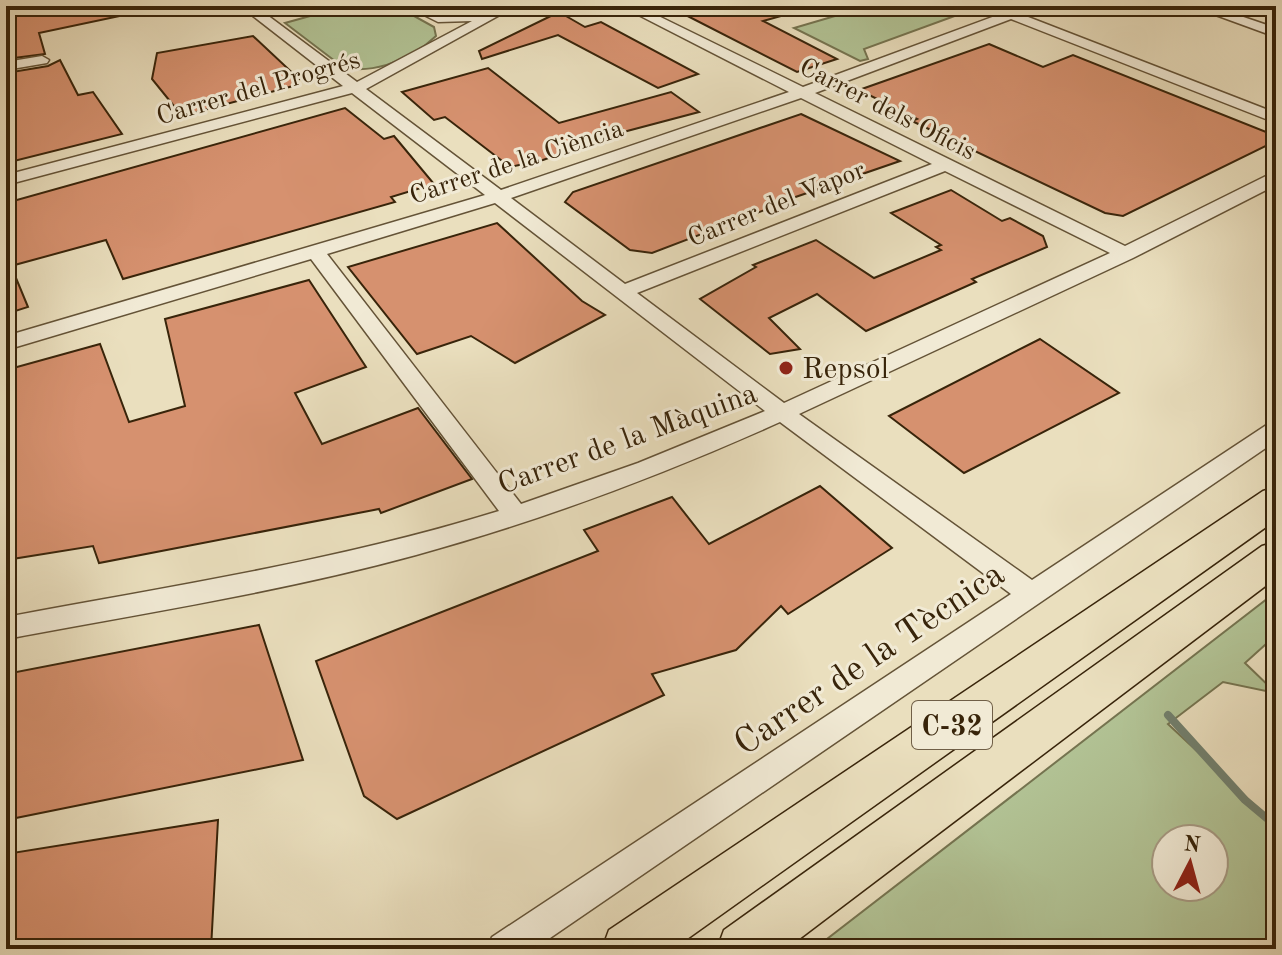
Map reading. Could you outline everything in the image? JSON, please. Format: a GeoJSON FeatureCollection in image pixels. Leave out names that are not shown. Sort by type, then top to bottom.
{"type":"FeatureCollection","features":[{"type":"Feature","properties":{"kind":"highway","name":"C-32"},"geometry":{"type":"LineString","coordinates":[[628,949],[1276,501]]}},
{"type":"Feature","properties":{"kind":"highway","name":"C-32"},"geometry":{"type":"LineString","coordinates":[[743,949],[1276,557]]}},
{"type":"Feature","properties":{"kind":"street"},"geometry":{"type":"LineString","coordinates":[[247,6],[784,414],[1030,593]]}},
{"type":"Feature","properties":{"kind":"street"},"geometry":{"type":"LineString","coordinates":[[413,6],[438,18],[448,29],[445,40]]}},
{"type":"Feature","properties":{"kind":"street","name":"Carrer del Progrés"},"geometry":{"type":"LineString","coordinates":[[6,180],[355,88],[379,78],[509,6]]}},
{"type":"Feature","properties":{"kind":"street","name":"Carrer dels Oficis"},"geometry":{"type":"LineString","coordinates":[[628,6],[947,164],[1004,186],[1126,254]]}},
{"type":"Feature","properties":{"kind":"street","name":"Carrer de la Ciència"},"geometry":{"type":"LineString","coordinates":[[6,343],[498,197],[804,92],[1034,6]]}},
{"type":"Feature","properties":{"kind":"street"},"geometry":{"type":"LineString","coordinates":[[1198,6],[1276,33]]}},
{"type":"Feature","properties":{"kind":"street"},"geometry":{"type":"LineString","coordinates":[[1251,6],[1276,14]]}},
{"type":"Feature","properties":{"kind":"street"},"geometry":{"type":"LineString","coordinates":[[1012,15],[1197,91],[1276,118]]}},
{"type":"Feature","properties":{"kind":"street"},"geometry":{"type":"LineString","coordinates":[[438,18],[486,17]]}},
{"type":"Feature","properties":{"kind":"street"},"geometry":{"type":"LineString","coordinates":[[6,66],[42,60]]}},
{"type":"Feature","properties":{"kind":"street","name":"Carrer del Vapor"},"geometry":{"type":"LineString","coordinates":[[624,291],[947,164]]}},
{"type":"Feature","properties":{"kind":"street","name":"Carrer de la Màquina"},"geometry":{"type":"LineString","coordinates":[[6,628],[349,563],[516,515],[587,491],[784,414],[1126,254],[1276,178]]}},
{"type":"Feature","properties":{"kind":"street"},"geometry":{"type":"LineString","coordinates":[[315,251],[516,515]]}},
{"type":"Feature","properties":{"kind":"street","name":"Carrer de la Tècnica"},"geometry":{"type":"LineString","coordinates":[[504,949],[1276,430]]}},
{"type":"Feature","properties":{"kind":"green space"},"geometry":{"type":"Polygon","coordinates":[[[346,6],[396,6],[434,27],[436,36],[400,60],[358,69],[331,63],[335,61],[285,23],[346,6]]]}},
{"type":"Feature","properties":{"kind":"green space"},"geometry":{"type":"Polygon","coordinates":[[[851,6],[982,6],[864,49],[868,59],[860,61],[794,28],[852,11],[851,6]]]}},
{"type":"Feature","properties":{"kind":"green space"},"geometry":{"type":"Polygon","coordinates":[[[1276,592],[1276,635],[1245,663],[1276,693],[1223,682],[1168,724],[1276,825],[1276,949],[814,949],[1276,592]]]}},
{"type":"Feature","properties":{"kind":"building"},"geometry":{"type":"Polygon","coordinates":[[[6,6],[133,6],[134,13],[39,33],[45,54],[6,59],[6,6]]]}},
{"type":"Feature","properties":{"kind":"building"},"geometry":{"type":"Polygon","coordinates":[[[668,6],[799,6],[799,11],[763,21],[837,59],[797,72],[668,6]]]}},
{"type":"Feature","properties":{"kind":"building"},"geometry":{"type":"Polygon","coordinates":[[[559,12],[585,27],[601,22],[698,74],[658,88],[558,35],[482,59],[479,51],[559,12]]]}},
{"type":"Feature","properties":{"kind":"building"},"geometry":{"type":"Polygon","coordinates":[[[253,36],[299,79],[293,86],[182,116],[152,79],[157,53],[253,36]]]}},
{"type":"Feature","properties":{"kind":"building"},"geometry":{"type":"Polygon","coordinates":[[[989,44],[1043,67],[1073,55],[1276,136],[1276,141],[1123,216],[1105,213],[912,121],[917,119],[859,90],[989,44]]]}},
{"type":"Feature","properties":{"kind":"building"},"geometry":{"type":"Polygon","coordinates":[[[60,60],[78,95],[93,92],[122,134],[6,163],[6,73],[48,66],[60,60]]]}},
{"type":"Feature","properties":{"kind":"building"},"geometry":{"type":"Polygon","coordinates":[[[488,68],[559,123],[671,92],[699,112],[612,135],[543,160],[510,167],[445,117],[434,120],[402,92],[488,68]]]}},
{"type":"Feature","properties":{"kind":"building"},"geometry":{"type":"Polygon","coordinates":[[[345,108],[384,139],[394,136],[434,184],[391,197],[395,202],[123,279],[106,240],[11,266],[28,307],[6,314],[6,203],[345,108]]]}},
{"type":"Feature","properties":{"kind":"building"},"geometry":{"type":"Polygon","coordinates":[[[801,114],[900,161],[781,202],[652,253],[630,250],[565,202],[573,192],[801,114]]]}},
{"type":"Feature","properties":{"kind":"building"},"geometry":{"type":"Polygon","coordinates":[[[951,190],[1002,221],[1010,218],[1043,236],[1047,247],[972,279],[976,282],[866,331],[817,294],[769,318],[800,349],[770,354],[700,299],[756,267],[753,265],[816,240],[874,278],[941,250],[936,247],[941,245],[891,213],[951,190]]]}},
{"type":"Feature","properties":{"kind":"building"},"geometry":{"type":"Polygon","coordinates":[[[497,223],[582,301],[605,315],[515,363],[471,336],[417,354],[348,267],[497,223]]]}},
{"type":"Feature","properties":{"kind":"building"},"geometry":{"type":"Polygon","coordinates":[[[309,280],[366,367],[295,393],[322,444],[418,408],[472,479],[381,513],[379,509],[99,563],[93,546],[6,560],[6,370],[100,344],[129,422],[185,406],[165,319],[309,280]]]}},
{"type":"Feature","properties":{"kind":"building"},"geometry":{"type":"Polygon","coordinates":[[[1040,339],[1119,393],[964,473],[889,416],[1040,339]]]}},
{"type":"Feature","properties":{"kind":"building"},"geometry":{"type":"Polygon","coordinates":[[[820,486],[892,548],[788,614],[781,606],[736,650],[652,674],[664,695],[397,819],[364,796],[316,661],[598,551],[584,530],[672,497],[709,544],[820,486]]]}},
{"type":"Feature","properties":{"kind":"building"},"geometry":{"type":"Polygon","coordinates":[[[259,625],[303,760],[6,820],[6,674],[259,625]]]}},
{"type":"Feature","properties":{"kind":"building"},"geometry":{"type":"Polygon","coordinates":[[[218,820],[211,949],[6,949],[6,854],[218,820]]]}},
{"type":"Feature","properties":{"kind":"waterway"},"geometry":{"type":"LineString","coordinates":[[1168,715],[1245,800],[1276,826]]}},
{"type":"Feature","properties":{"kind":"place","name":"Repsol"},"geometry":{"type":"Point","coordinates":[786,368]}}]}
